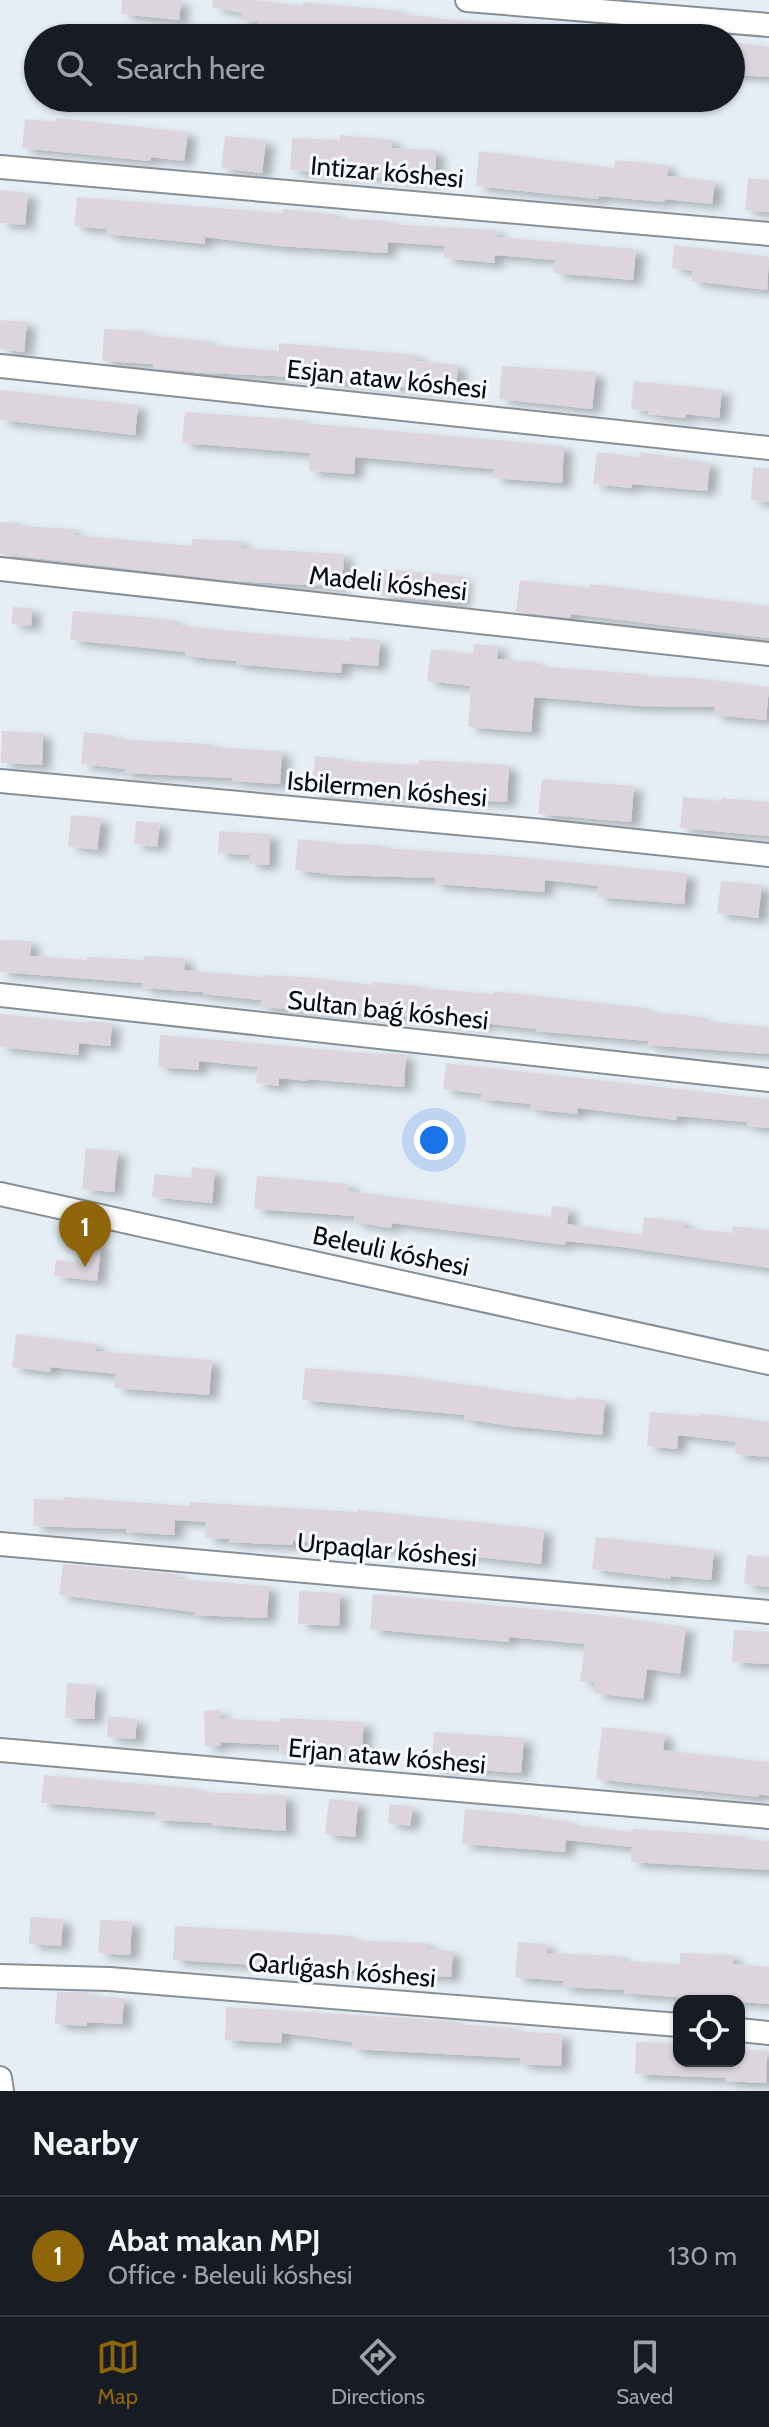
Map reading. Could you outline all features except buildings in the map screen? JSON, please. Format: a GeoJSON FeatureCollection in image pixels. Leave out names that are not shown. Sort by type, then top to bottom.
{"type":"FeatureCollection","features":[{"type":"Feature","properties":{"kind":"street"},"geometry":{"type":"LineString","coordinates":[[467,0],[769,25]]}},
{"type":"Feature","properties":{"kind":"street","name":"Intizar kóshesi"},"geometry":{"type":"LineString","coordinates":[[0,167],[769,234]]}},
{"type":"Feature","properties":{"kind":"street","name":"Esjan ataw kóshesi"},"geometry":{"type":"LineString","coordinates":[[0,366],[769,448]]}},
{"type":"Feature","properties":{"kind":"street","name":"Madeli kóshesi"},"geometry":{"type":"LineString","coordinates":[[0,569],[769,654]]}},
{"type":"Feature","properties":{"kind":"street","name":"Isbilermen kóshesi"},"geometry":{"type":"LineString","coordinates":[[0,781],[769,855]]}},
{"type":"Feature","properties":{"kind":"street","name":"Sultan baǵ kóshesi"},"geometry":{"type":"LineString","coordinates":[[0,995],[769,1080]]}},
{"type":"Feature","properties":{"kind":"street","name":"Beleuli kóshesi"},"geometry":{"type":"LineString","coordinates":[[0,1194],[769,1363]]}},
{"type":"Feature","properties":{"kind":"street","name":"Urpaqlar kóshesi"},"geometry":{"type":"LineString","coordinates":[[0,1544],[769,1612]]}},
{"type":"Feature","properties":{"kind":"street","name":"Erjan ataw kóshesi"},"geometry":{"type":"LineString","coordinates":[[0,1750],[769,1817]]}},
{"type":"Feature","properties":{"kind":"street","name":"Qarlıǵash kóshesi"},"geometry":{"type":"LineString","coordinates":[[0,1976],[109,1979],[673,2025]]}},
{"type":"Feature","properties":{"kind":"street"},"geometry":{"type":"LineString","coordinates":[[745,2031],[769,2033]]}},
{"type":"Feature","properties":{"kind":"street"},"geometry":{"type":"LineString","coordinates":[[0,2078],[2,2091]]}},
{"type":"Feature","properties":{"kind":"place","name":"Abat makan MPJ"},"geometry":{"type":"Point","coordinates":[85,1267]}}]}
